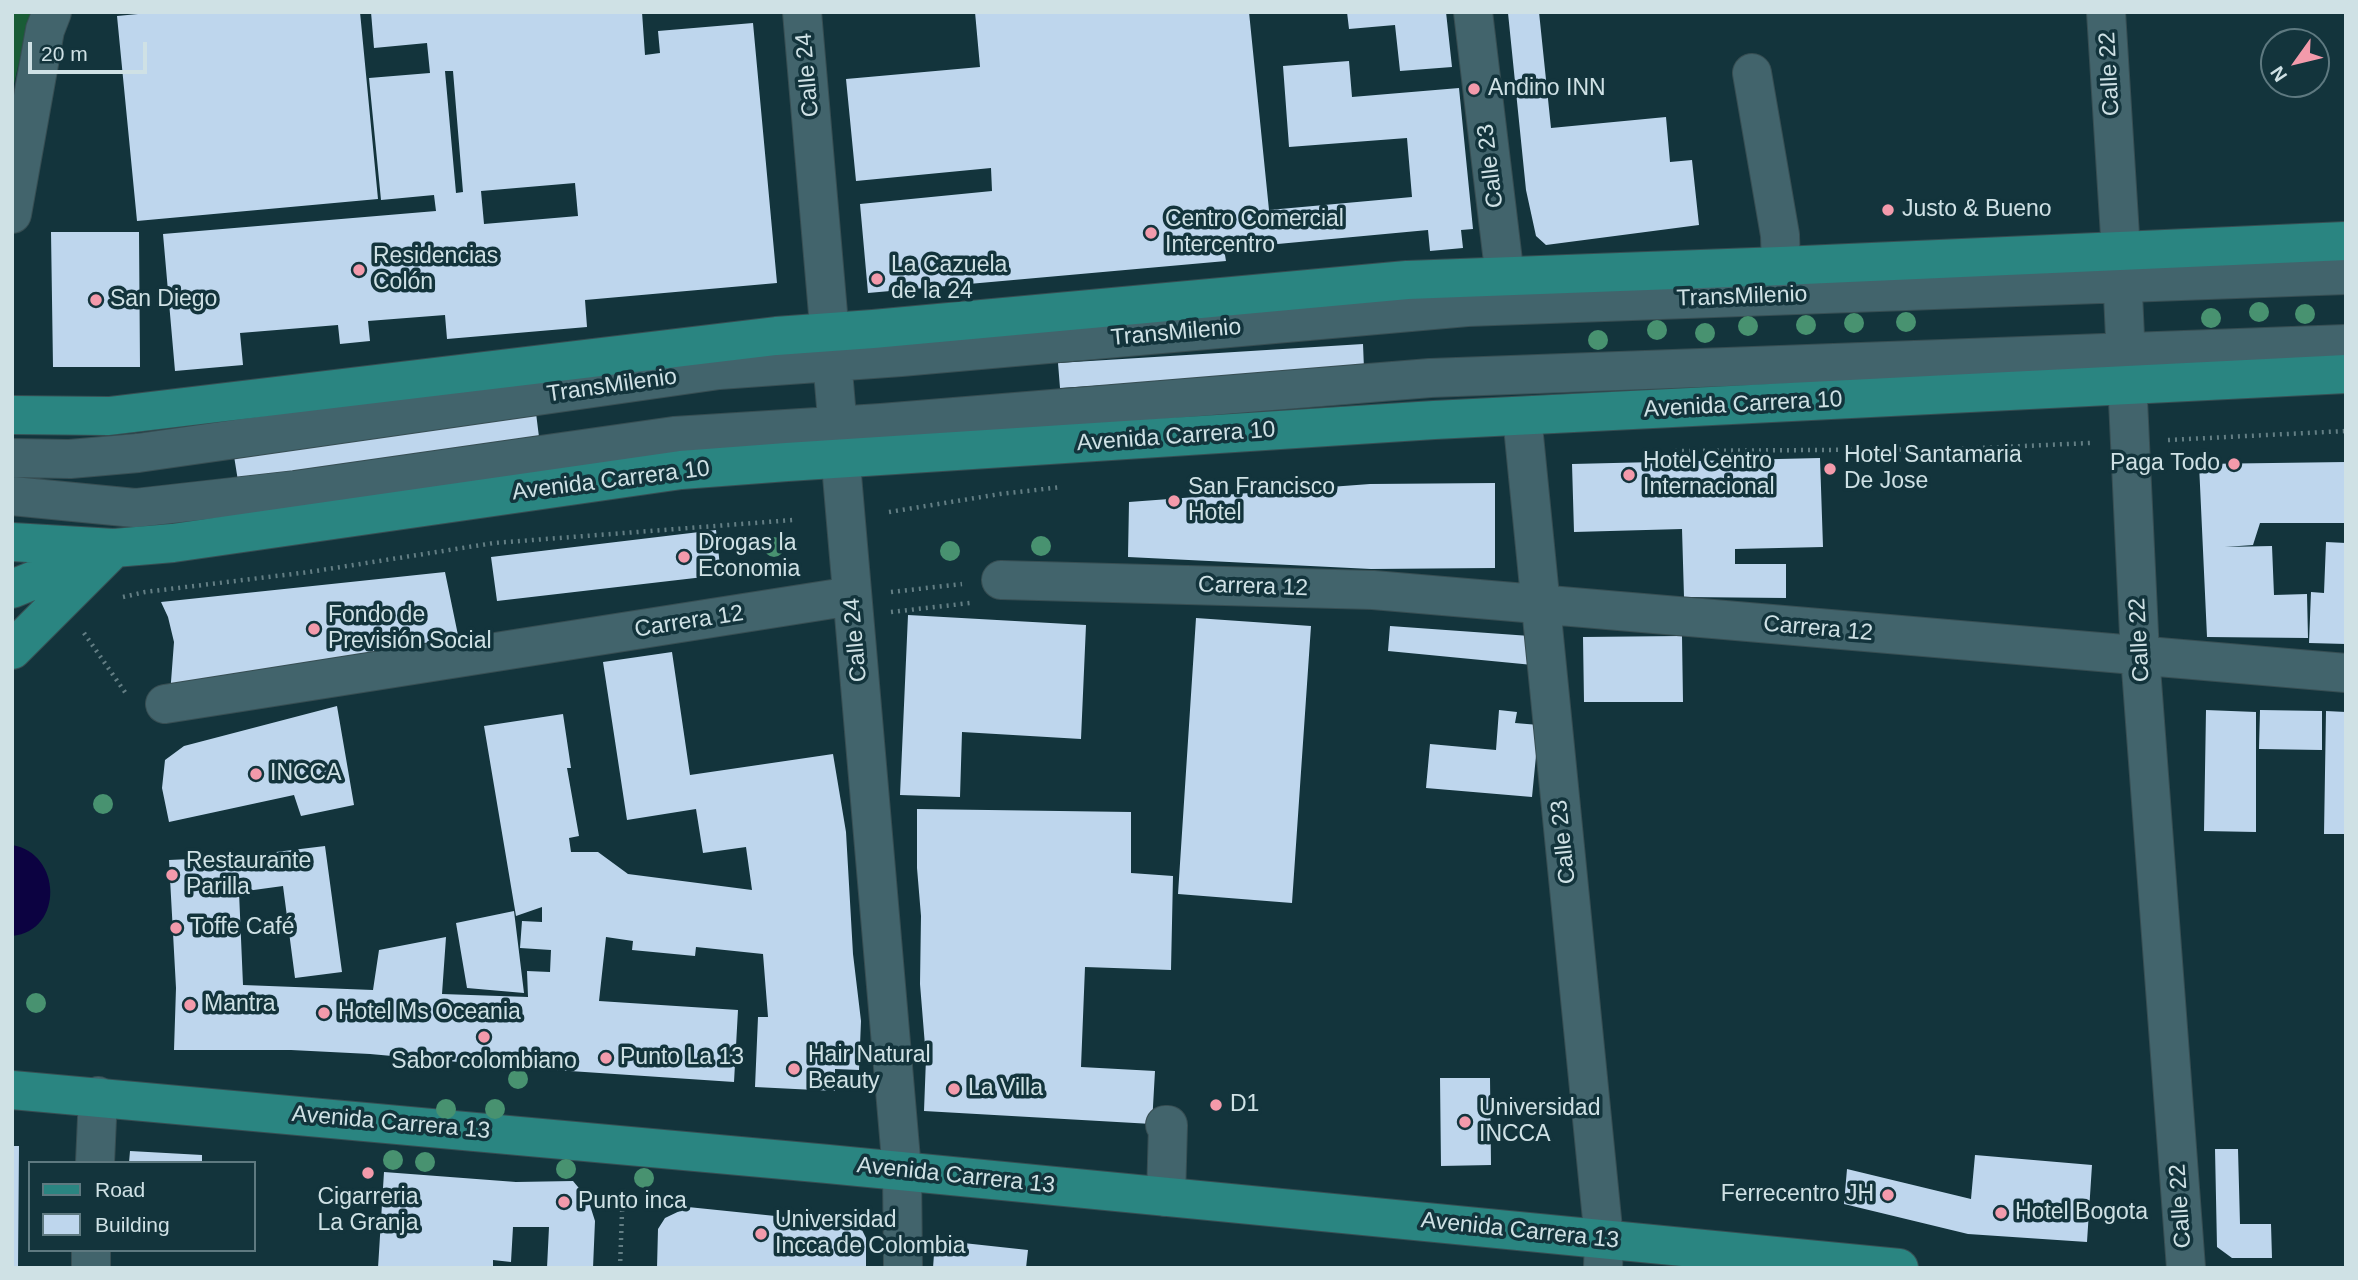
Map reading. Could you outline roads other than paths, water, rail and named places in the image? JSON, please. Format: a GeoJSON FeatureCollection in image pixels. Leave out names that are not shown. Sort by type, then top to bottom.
{"type":"FeatureCollection","features":[{"type":"Feature","properties":{"kind":"main road"},"geometry":{"type":"LineString","coordinates":[[12,415],[109,416],[637,352],[831,347],[1407,281],[1781,266],[2121,267],[2346,241]]}},
{"type":"Feature","properties":{"kind":"main road","name":"Avenida Carrera 10"},"geometry":{"type":"LineString","coordinates":[[12,541],[114,548],[173,543],[681,470],[839,442],[1522,416],[2126,369],[2346,374]]}},
{"type":"Feature","properties":{"kind":"main road"},"geometry":{"type":"LineString","coordinates":[[12,589],[114,548]]}},
{"type":"Feature","properties":{"kind":"main road"},"geometry":{"type":"LineString","coordinates":[[12,650],[114,548]]}},
{"type":"Feature","properties":{"kind":"main road","name":"Avenida Carrera 13"},"geometry":{"type":"LineString","coordinates":[[12,1090],[1166,1196],[1604,1253],[1899,1268]]}},
{"type":"Feature","properties":{"kind":"street"},"geometry":{"type":"LineString","coordinates":[[12,214],[46,30],[52,12]]}},
{"type":"Feature","properties":{"kind":"street","name":"Calle 24"},"geometry":{"type":"LineString","coordinates":[[802,12],[902,1171],[903,1268]]}},
{"type":"Feature","properties":{"kind":"street","name":"Calle 23"},"geometry":{"type":"LineString","coordinates":[[1473,12],[1505,278]]}},
{"type":"Feature","properties":{"kind":"street","name":"Calle 22"},"geometry":{"type":"LineString","coordinates":[[2106,12],[2140,655],[2186,1268]]}},
{"type":"Feature","properties":{"kind":"street"},"geometry":{"type":"LineString","coordinates":[[1752,73],[1780,235],[1781,266]]}},
{"type":"Feature","properties":{"kind":"street","name":"TransMilenio"},"geometry":{"type":"LineString","coordinates":[[12,458],[70,459],[138,453],[719,370],[831,347],[2121,267],[2346,275]]}},
{"type":"Feature","properties":{"kind":"street"},"geometry":{"type":"LineString","coordinates":[[12,496],[135,508],[295,491],[674,436],[839,442],[1430,378],[2126,369],[2346,344]]}},
{"type":"Feature","properties":{"kind":"street","name":"Calle 23"},"geometry":{"type":"LineString","coordinates":[[1522,416],[1604,1253]]}},
{"type":"Feature","properties":{"kind":"street"},"geometry":{"type":"LineString","coordinates":[[114,548],[295,491]]}},
{"type":"Feature","properties":{"kind":"street","name":"Carrera 12"},"geometry":{"type":"LineString","coordinates":[[1001,580],[1373,590],[2346,673]]}},
{"type":"Feature","properties":{"kind":"street","name":"Carrera 12"},"geometry":{"type":"LineString","coordinates":[[165,704],[852,596]]}},
{"type":"Feature","properties":{"kind":"street"},"geometry":{"type":"LineString","coordinates":[[95,1161],[98,1096]]}},
{"type":"Feature","properties":{"kind":"street"},"geometry":{"type":"LineString","coordinates":[[1165,1125],[1168,1125],[1166,1196]]}},
{"type":"Feature","properties":{"kind":"place","name":"Andino INN"},"geometry":{"type":"Point","coordinates":[1474,89]}},
{"type":"Feature","properties":{"kind":"place","name":"Justo & Bueno"},"geometry":{"type":"Point","coordinates":[1888,210]}},
{"type":"Feature","properties":{"kind":"place","name":"Centro Comercial Intercentro"},"geometry":{"type":"Point","coordinates":[1151,233]}},
{"type":"Feature","properties":{"kind":"place","name":"Residencias Colón"},"geometry":{"type":"Point","coordinates":[359,270]}},
{"type":"Feature","properties":{"kind":"place","name":"La Cazuela de la 24"},"geometry":{"type":"Point","coordinates":[877,279]}},
{"type":"Feature","properties":{"kind":"place","name":"San Diego"},"geometry":{"type":"Point","coordinates":[96,300]}},
{"type":"Feature","properties":{"kind":"place","name":"Paga Todo"},"geometry":{"type":"Point","coordinates":[2234,464]}},
{"type":"Feature","properties":{"kind":"place","name":"Hotel Santamaria De Jose"},"geometry":{"type":"Point","coordinates":[1830,469]}},
{"type":"Feature","properties":{"kind":"place","name":"Hotel Centro Internacional"},"geometry":{"type":"Point","coordinates":[1629,475]}},
{"type":"Feature","properties":{"kind":"place","name":"San Francisco Hotel"},"geometry":{"type":"Point","coordinates":[1174,501]}},
{"type":"Feature","properties":{"kind":"place","name":"Drogas la Economia"},"geometry":{"type":"Point","coordinates":[684,557]}},
{"type":"Feature","properties":{"kind":"place","name":"Fondo de Previsión Social"},"geometry":{"type":"Point","coordinates":[314,629]}},
{"type":"Feature","properties":{"kind":"place","name":"INCCA"},"geometry":{"type":"Point","coordinates":[256,774]}},
{"type":"Feature","properties":{"kind":"place","name":"Restaurante Parilla"},"geometry":{"type":"Point","coordinates":[172,875]}},
{"type":"Feature","properties":{"kind":"place","name":"Toffe Café"},"geometry":{"type":"Point","coordinates":[176,928]}},
{"type":"Feature","properties":{"kind":"place","name":"Mantra"},"geometry":{"type":"Point","coordinates":[190,1005]}},
{"type":"Feature","properties":{"kind":"place","name":"Hotel Ms Oceania"},"geometry":{"type":"Point","coordinates":[324,1013]}},
{"type":"Feature","properties":{"kind":"place","name":"Sabor colombiano"},"geometry":{"type":"Point","coordinates":[484,1037]}},
{"type":"Feature","properties":{"kind":"place","name":"Punto La 13"},"geometry":{"type":"Point","coordinates":[606,1058]}},
{"type":"Feature","properties":{"kind":"place","name":"Hair Natural Beauty"},"geometry":{"type":"Point","coordinates":[794,1069]}},
{"type":"Feature","properties":{"kind":"place","name":"La Villa"},"geometry":{"type":"Point","coordinates":[954,1089]}},
{"type":"Feature","properties":{"kind":"place","name":"D1"},"geometry":{"type":"Point","coordinates":[1216,1105]}},
{"type":"Feature","properties":{"kind":"place","name":"Universidad INCCA"},"geometry":{"type":"Point","coordinates":[1465,1122]}},
{"type":"Feature","properties":{"kind":"place","name":"Cigarreria La Granja"},"geometry":{"type":"Point","coordinates":[368,1173]}},
{"type":"Feature","properties":{"kind":"place","name":"Ferrecentro JH"},"geometry":{"type":"Point","coordinates":[1888,1195]}},
{"type":"Feature","properties":{"kind":"place","name":"Punto inca"},"geometry":{"type":"Point","coordinates":[564,1202]}},
{"type":"Feature","properties":{"kind":"place","name":"Hotel Bogota"},"geometry":{"type":"Point","coordinates":[2001,1213]}},
{"type":"Feature","properties":{"kind":"place","name":"Universidad Incca de Colombia"},"geometry":{"type":"Point","coordinates":[761,1234]}}]}
